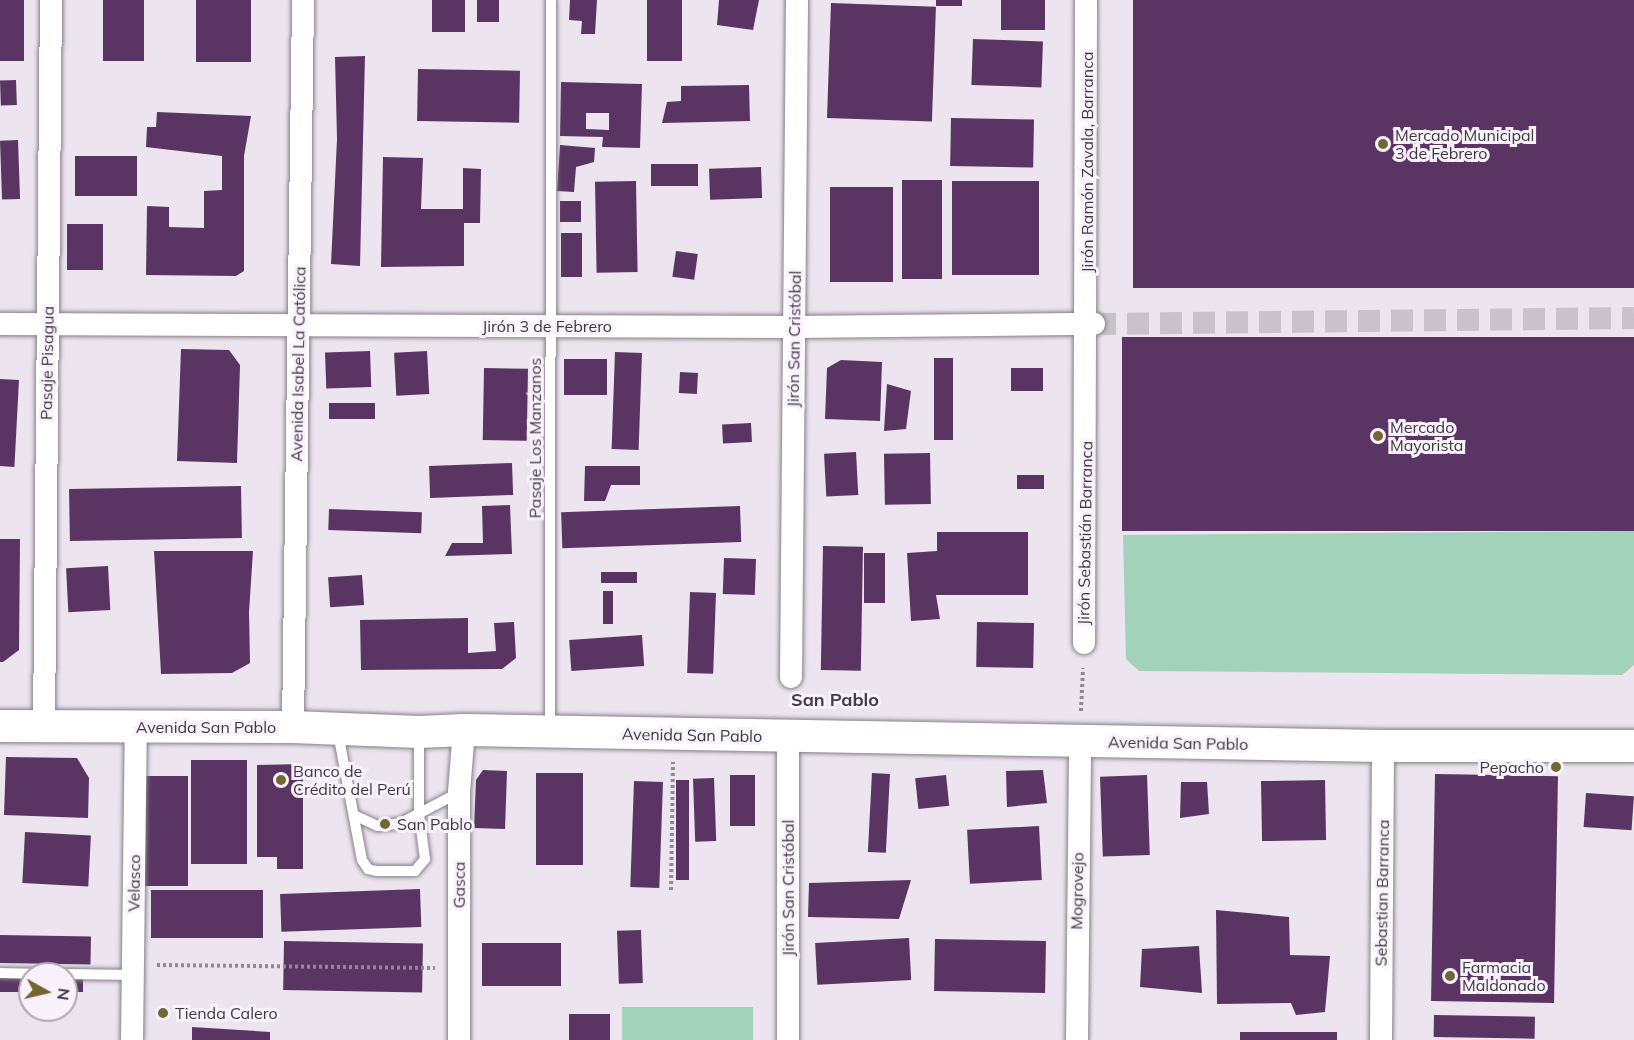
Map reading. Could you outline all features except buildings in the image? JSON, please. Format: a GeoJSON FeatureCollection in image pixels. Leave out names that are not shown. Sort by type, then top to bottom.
{"type":"FeatureCollection","features":[{"type":"Feature","properties":{"kind":"street","name":"Pasaje Pisagua"},"geometry":{"type":"LineString","coordinates":[[44,726],[51,0]]}},
{"type":"Feature","properties":{"kind":"street","name":"Avenida Isabel La Católica"},"geometry":{"type":"LineString","coordinates":[[293,727],[303,0]]}},
{"type":"Feature","properties":{"kind":"street","name":"Jirón San Cristóbal"},"geometry":{"type":"LineString","coordinates":[[791,677],[798,0]]}},
{"type":"Feature","properties":{"kind":"street","name":"Jirón Ramón Zavala, Barranca"},"geometry":{"type":"LineString","coordinates":[[1086,0],[1090,324]]}},
{"type":"Feature","properties":{"kind":"street","name":"Jirón 3 de Febrero"},"geometry":{"type":"LineString","coordinates":[[0,324],[794,327],[1090,324]]}},
{"type":"Feature","properties":{"kind":"street","name":"Jirón Sebastián Barranca"},"geometry":{"type":"LineString","coordinates":[[1084,644],[1090,324]]}},
{"type":"Feature","properties":{"kind":"street","name":"Avenida San Pablo"},"geometry":{"type":"LineString","coordinates":[[0,726],[293,727],[419,732],[464,730],[1383,746],[1634,746]]}},
{"type":"Feature","properties":{"kind":"street","name":"Velasco"},"geometry":{"type":"LineString","coordinates":[[132,1040],[136,726]]}},
{"type":"Feature","properties":{"kind":"street","name":"Gasca"},"geometry":{"type":"LineString","coordinates":[[459,1040],[459,792],[464,730]]}},
{"type":"Feature","properties":{"kind":"street","name":"Jirón San Cristóbal"},"geometry":{"type":"LineString","coordinates":[[788,737],[788,1040]]}},
{"type":"Feature","properties":{"kind":"street","name":"Mogrovejo"},"geometry":{"type":"LineString","coordinates":[[1077,1040],[1080,742]]}},
{"type":"Feature","properties":{"kind":"street","name":"Sebastian Barranca"},"geometry":{"type":"LineString","coordinates":[[1381,1040],[1383,746]]}},
{"type":"Feature","properties":{"kind":"lane","name":"Pasaje Los Manzanos"},"geometry":{"type":"LineString","coordinates":[[550,732],[551,0]]}},
{"type":"Feature","properties":{"kind":"lane"},"geometry":{"type":"LineString","coordinates":[[337,729],[362,860],[368,869],[415,871],[425,859],[420,814],[419,732]]}},
{"type":"Feature","properties":{"kind":"lane"},"geometry":{"type":"LineString","coordinates":[[354,815],[378,826],[401,823],[459,792]]}},
{"type":"Feature","properties":{"kind":"lane"},"geometry":{"type":"LineString","coordinates":[[78,973],[133,970]]}},
{"type":"Feature","properties":{"kind":"lane"},"geometry":{"type":"LineString","coordinates":[[0,973],[18,973]]}},
{"type":"Feature","properties":{"kind":"path","name":"Jirón Sebastián Barranca"},"geometry":{"type":"LineString","coordinates":[[1080,742],[1084,644]]}},
{"type":"Feature","properties":{"kind":"path"},"geometry":{"type":"LineString","coordinates":[[671,890],[673,734]]}},
{"type":"Feature","properties":{"kind":"path"},"geometry":{"type":"LineString","coordinates":[[133,970],[460,968]]}},
{"type":"Feature","properties":{"kind":"green space"},"geometry":{"type":"Polygon","coordinates":[[[1634,531],[1634,665],[1622,675],[1139,671],[1126,659],[1123,535],[1634,531]]]}},
{"type":"Feature","properties":{"kind":"green space"},"geometry":{"type":"Polygon","coordinates":[[[622,1007],[753,1007],[753,1040],[622,1040],[622,1007]]]}},
{"type":"Feature","properties":{"kind":"tunnel"},"geometry":{"type":"LineString","coordinates":[[1094,324],[1634,318]]}},
{"type":"Feature","properties":{"kind":"place","name":"Mercado Municipal 3 de Febrero"},"geometry":{"type":"Point","coordinates":[1383,144]}},
{"type":"Feature","properties":{"kind":"place","name":"Mercado Mayorista"},"geometry":{"type":"Point","coordinates":[1378,436]}},
{"type":"Feature","properties":{"kind":"place","name":"Pepacho"},"geometry":{"type":"Point","coordinates":[1556,767]}},
{"type":"Feature","properties":{"kind":"place","name":"Banco de Crédito del Perú"},"geometry":{"type":"Point","coordinates":[281,780]}},
{"type":"Feature","properties":{"kind":"place","name":"San Pablo"},"geometry":{"type":"Point","coordinates":[385,824]}},
{"type":"Feature","properties":{"kind":"place","name":"Farmacia Maldonado"},"geometry":{"type":"Point","coordinates":[1450,976]}},
{"type":"Feature","properties":{"kind":"place","name":"Tienda Calero"},"geometry":{"type":"Point","coordinates":[163,1013]}},
{"type":"Feature","properties":{"kind":"district","name":"San Pablo"},"geometry":{"type":"Point","coordinates":[835,700]}}]}
